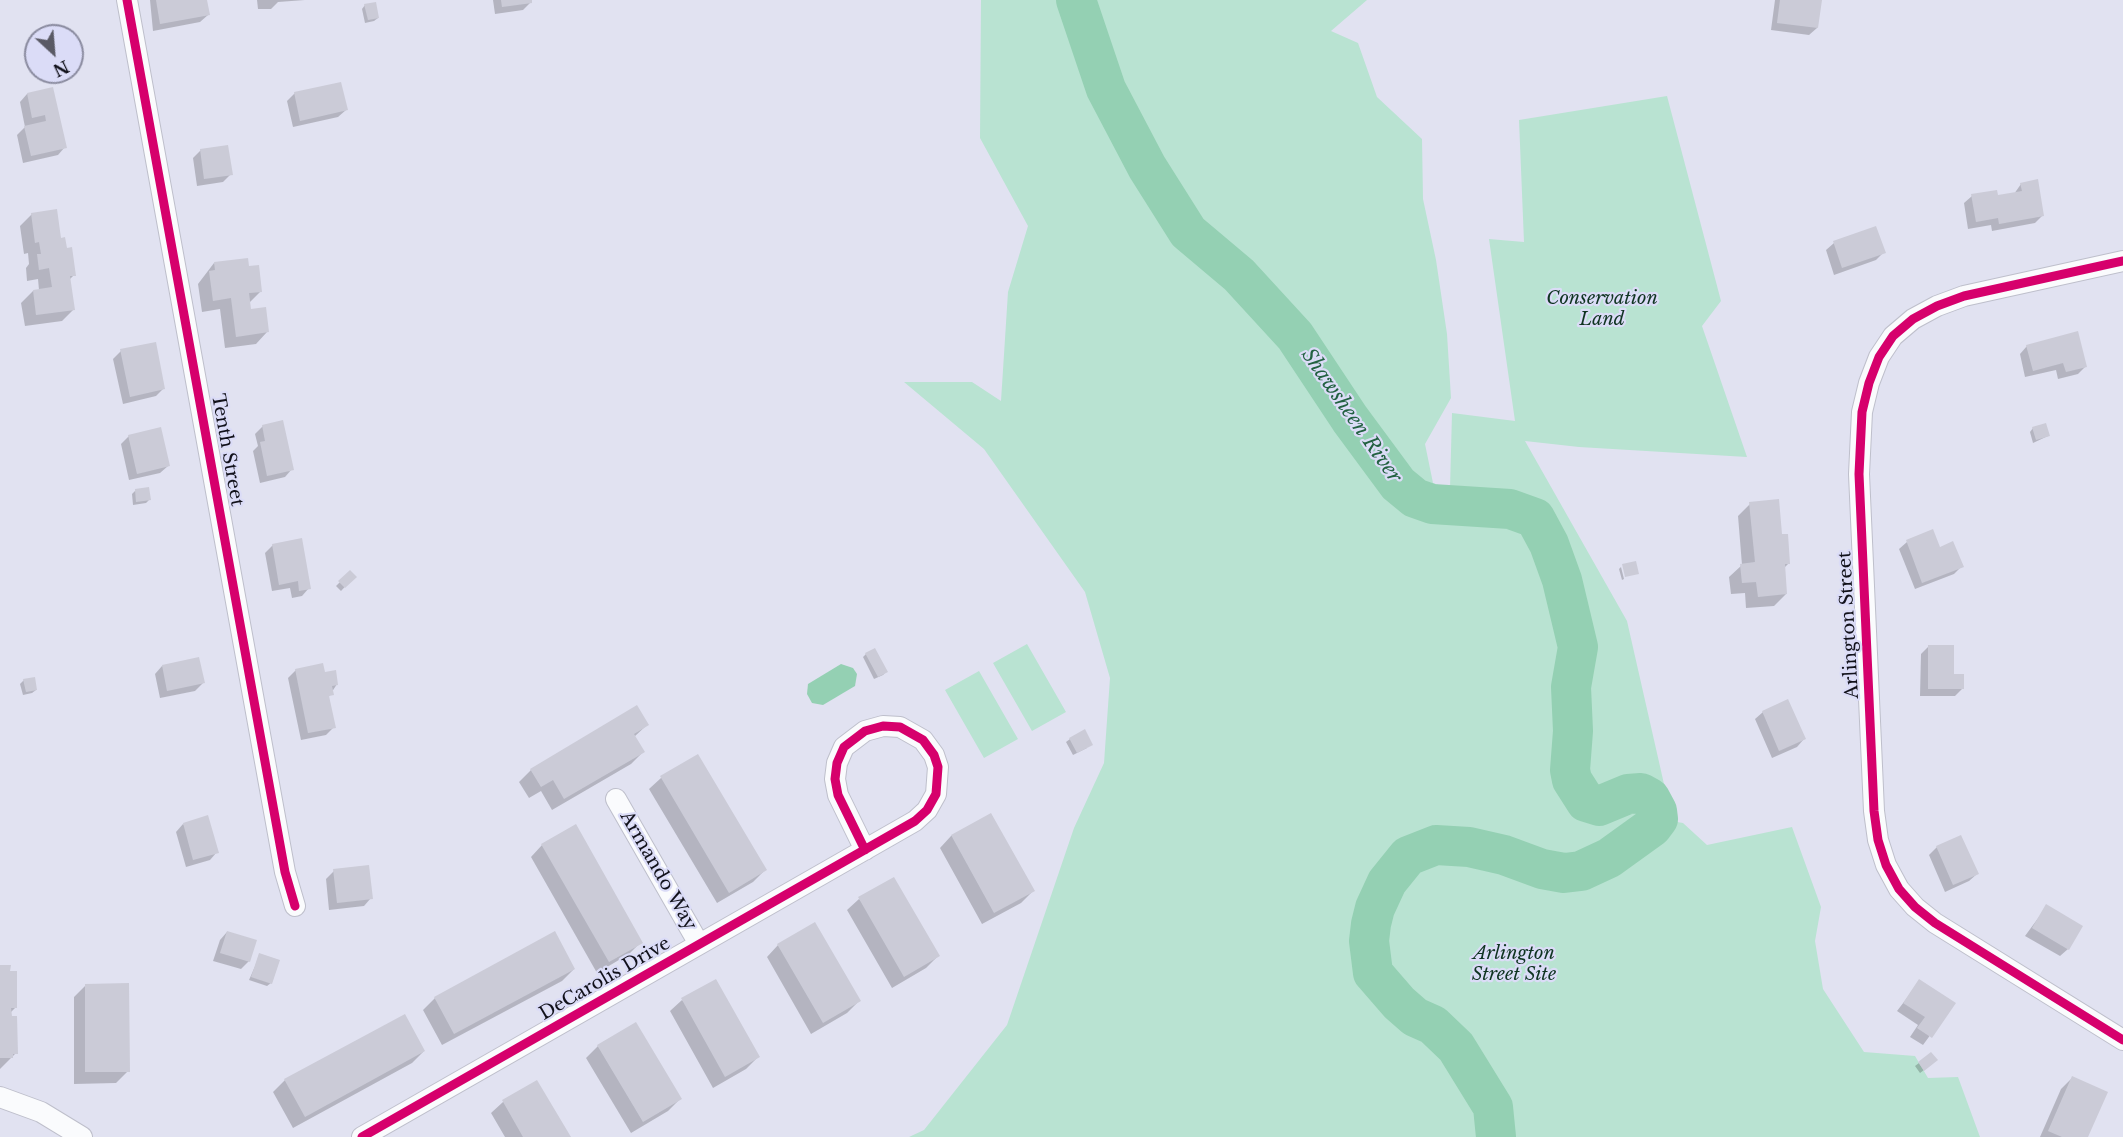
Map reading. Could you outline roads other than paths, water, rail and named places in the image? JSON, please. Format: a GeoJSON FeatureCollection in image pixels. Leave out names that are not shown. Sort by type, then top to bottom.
{"type":"FeatureCollection","features":[{"type":"Feature","properties":{"kind":"street","name":"Tenth Street"},"geometry":{"type":"LineString","coordinates":[[127,0],[285,872],[295,906]]}},
{"type":"Feature","properties":{"kind":"street","name":"Arlington Street"},"geometry":{"type":"LineString","coordinates":[[2123,261],[1964,296],[1937,306],[1913,319],[1893,336],[1879,357],[1869,383],[1862,412],[1859,474],[1874,811],[1878,840],[1886,865],[1899,889],[1915,907],[1935,923],[2123,1040]]}},
{"type":"Feature","properties":{"kind":"street","name":"DeCarolis Drive"},"geometry":{"type":"LineString","coordinates":[[362,1137],[865,850],[915,821],[927,810],[936,794],[939,774],[934,756],[923,740],[900,727],[882,726],[865,731],[844,747],[837,763],[835,779],[838,795],[865,850]]}},
{"type":"Feature","properties":{"kind":"street","name":"Armando Way"},"geometry":{"type":"LineString","coordinates":[[616,799],[699,944]]}},
{"type":"Feature","properties":{"kind":"street"},"geometry":{"type":"LineString","coordinates":[[0,1097],[41,1112],[82,1137]]}},
{"type":"Feature","properties":{"kind":"waterway","name":"Shawsheen River"},"geometry":{"type":"LineString","coordinates":[[1076,0],[1106,89],[1147,167],[1188,232],[1239,275],[1295,336],[1350,419],[1398,484],[1415,498],[1432,504],[1510,509],[1535,518],[1549,544],[1562,580],[1578,647],[1571,687],[1573,731],[1570,770],[1572,780],[1586,802],[1599,806],[1628,794],[1641,793],[1650,798],[1657,811],[1658,819],[1652,827],[1609,858],[1581,871],[1564,873],[1542,869],[1504,855],[1469,847],[1436,845],[1408,856],[1387,882],[1375,908],[1371,924],[1369,941],[1373,973],[1399,1003],[1415,1017],[1433,1025],[1456,1047],[1493,1107],[1496,1137]]}},
{"type":"Feature","properties":{"kind":"park label","name":"Conservation Land"},"geometry":{"type":"Point","coordinates":[1602,309]}},
{"type":"Feature","properties":{"kind":"park label","name":"Arlington Street Site"},"geometry":{"type":"Point","coordinates":[1514,964]}}]}
